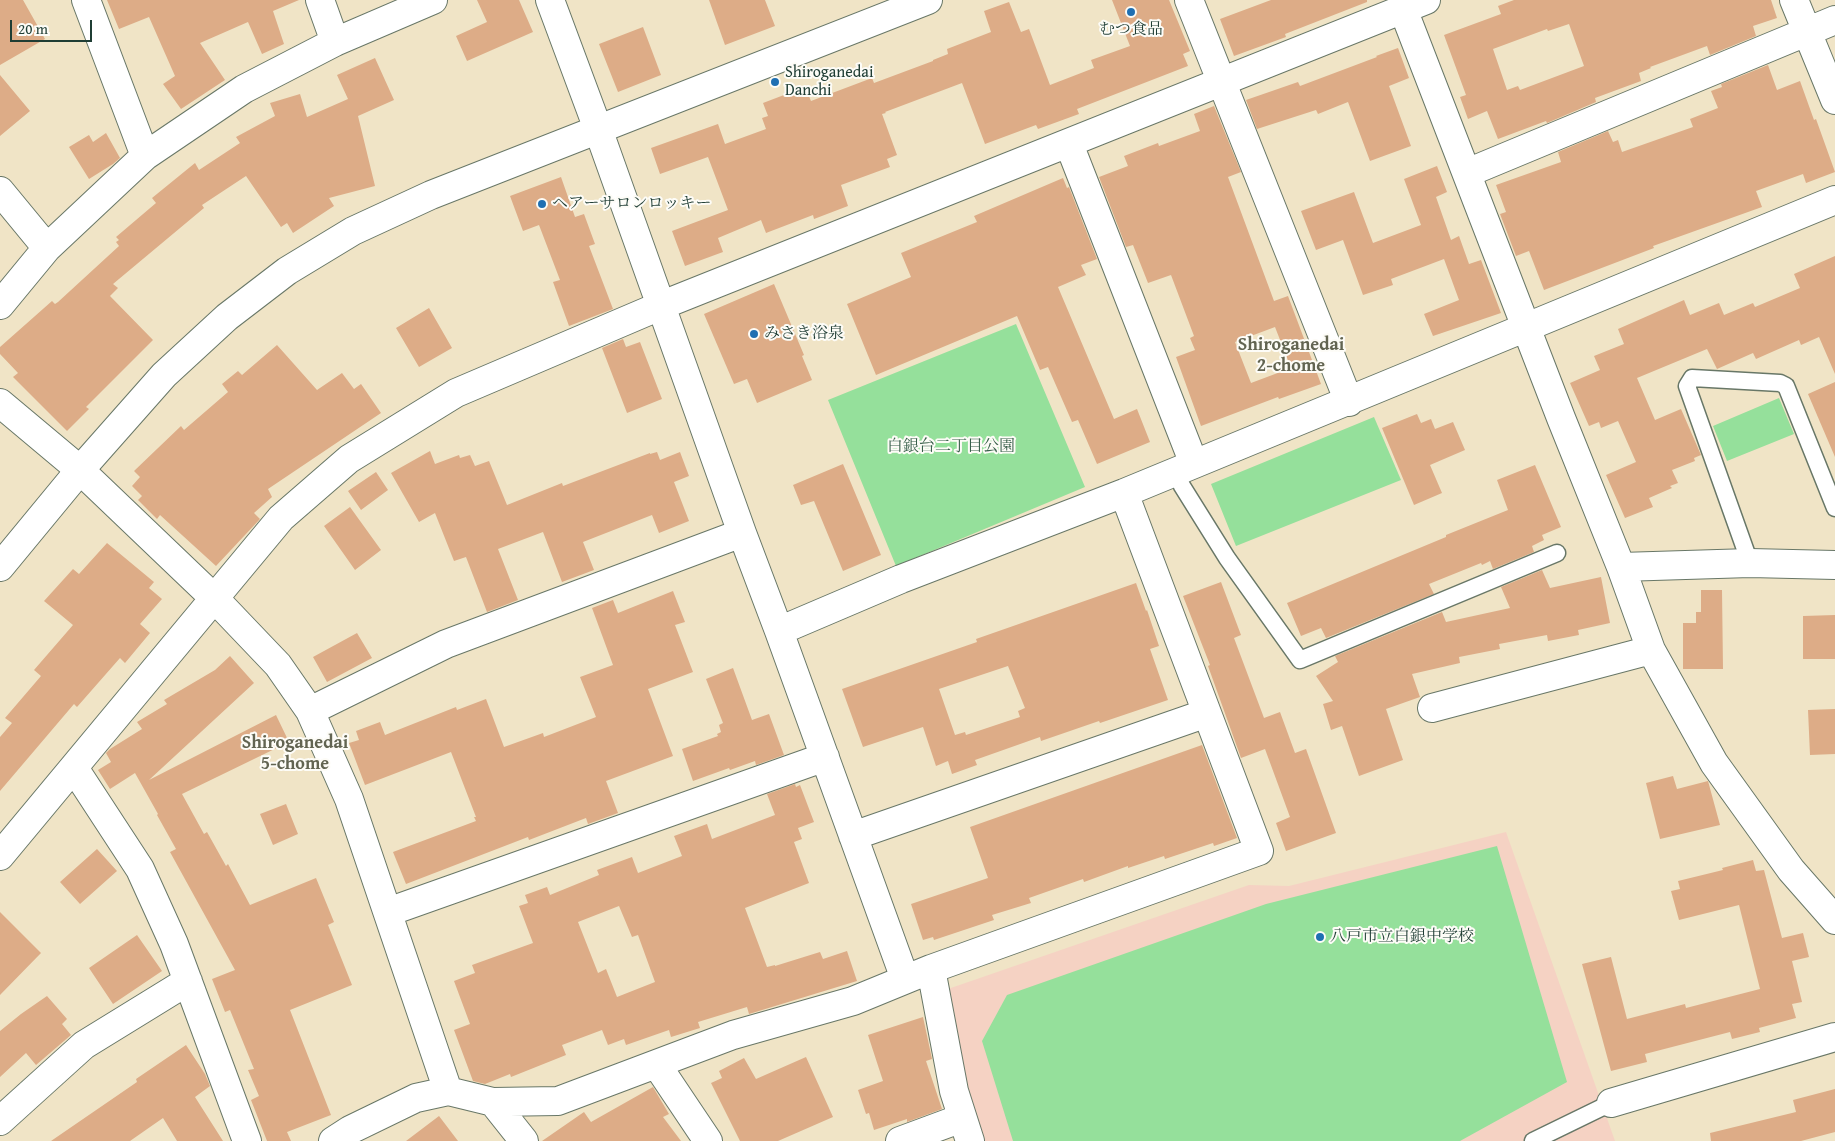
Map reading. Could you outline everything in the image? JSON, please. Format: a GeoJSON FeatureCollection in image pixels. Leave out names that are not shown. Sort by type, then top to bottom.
{"type":"FeatureCollection","features":[{"type":"Feature","properties":{"kind":"street"},"geometry":{"type":"LineString","coordinates":[[86,0],[145,156]]}},
{"type":"Feature","properties":{"kind":"street"},"geometry":{"type":"LineString","coordinates":[[320,0],[336,42]]}},
{"type":"Feature","properties":{"kind":"street"},"geometry":{"type":"LineString","coordinates":[[0,305],[47,248],[145,156],[244,89],[336,42],[433,0]]}},
{"type":"Feature","properties":{"kind":"street"},"geometry":{"type":"LineString","coordinates":[[550,0],[598,129],[742,534],[779,630],[905,979]]}},
{"type":"Feature","properties":{"kind":"street"},"geometry":{"type":"LineString","coordinates":[[0,567],[80,470],[164,375],[227,317],[287,271],[354,231],[431,195],[928,0]]}},
{"type":"Feature","properties":{"kind":"street"},"geometry":{"type":"LineString","coordinates":[[1189,0],[1348,402]]}},
{"type":"Feature","properties":{"kind":"street"},"geometry":{"type":"LineString","coordinates":[[1794,0],[1835,100]]}},
{"type":"Feature","properties":{"kind":"street"},"geometry":{"type":"LineString","coordinates":[[0,856],[281,518],[349,459],[456,393],[660,306],[1414,5],[1467,172],[1651,650],[1714,763],[1792,870],[1835,920]]}},
{"type":"Feature","properties":{"kind":"street"},"geometry":{"type":"LineString","coordinates":[[1467,172],[1835,20]]}},
{"type":"Feature","properties":{"kind":"street"},"geometry":{"type":"LineString","coordinates":[[1068,144],[1185,468]]}},
{"type":"Feature","properties":{"kind":"street"},"geometry":{"type":"LineString","coordinates":[[0,190],[47,248]]}},
{"type":"Feature","properties":{"kind":"street"},"geometry":{"type":"LineString","coordinates":[[779,630],[1348,402],[1835,200]]}},
{"type":"Feature","properties":{"kind":"street"},"geometry":{"type":"LineString","coordinates":[[0,403],[80,470],[214,599],[278,665],[310,711],[350,799],[448,1091]]}},
{"type":"Feature","properties":{"kind":"street"},"geometry":{"type":"LineString","coordinates":[[347,1137],[416,1098],[448,1091],[493,1102],[558,1101],[733,1035],[853,1001],[931,968],[1259,851],[1124,493]]}},
{"type":"Feature","properties":{"kind":"street"},"geometry":{"type":"LineString","coordinates":[[310,711],[446,644],[742,534]]}},
{"type":"Feature","properties":{"kind":"street"},"geometry":{"type":"LineString","coordinates":[[1620,567],[1750,563],[1835,565]]}},
{"type":"Feature","properties":{"kind":"street"},"geometry":{"type":"LineString","coordinates":[[1432,708],[1651,650]]}},
{"type":"Feature","properties":{"kind":"street"},"geometry":{"type":"LineString","coordinates":[[854,836],[1207,713]]}},
{"type":"Feature","properties":{"kind":"street"},"geometry":{"type":"LineString","coordinates":[[388,912],[825,757]]}},
{"type":"Feature","properties":{"kind":"street"},"geometry":{"type":"LineString","coordinates":[[74,768],[140,869],[188,981],[247,1141]]}},
{"type":"Feature","properties":{"kind":"street"},"geometry":{"type":"LineString","coordinates":[[900,1141],[966,1130],[954,1091],[931,968]]}},
{"type":"Feature","properties":{"kind":"street"},"geometry":{"type":"LineString","coordinates":[[0,1121],[84,1045],[188,981]]}},
{"type":"Feature","properties":{"kind":"street"},"geometry":{"type":"LineString","coordinates":[[1611,1103],[1835,1037]]}},
{"type":"Feature","properties":{"kind":"street"},"geometry":{"type":"LineString","coordinates":[[657,1065],[708,1141]]}},
{"type":"Feature","properties":{"kind":"street"},"geometry":{"type":"LineString","coordinates":[[493,1102],[524,1141]]}},
{"type":"Feature","properties":{"kind":"lane"},"geometry":{"type":"LineString","coordinates":[[1750,563],[1687,386],[1692,378],[1780,383],[1786,386],[1835,508]]}},
{"type":"Feature","properties":{"kind":"lane"},"geometry":{"type":"LineString","coordinates":[[1185,468],[1182,486],[1227,558],[1300,660],[1557,553]]}},
{"type":"Feature","properties":{"kind":"lane"},"geometry":{"type":"LineString","coordinates":[[1533,1141],[1611,1103]]}},
{"type":"Feature","properties":{"kind":"shaded area","name":"八戸市立白銀中学校"},"geometry":{"type":"Polygon","coordinates":[[[1506,832],[1615,1141],[981,1141],[964,1092],[948,989],[1249,885],[1289,886],[1506,832]]]}},
{"type":"Feature","properties":{"kind":"green space","name":"白銀台二丁目公園"},"geometry":{"type":"Polygon","coordinates":[[[1016,324],[1085,487],[896,566],[828,400],[1016,324]]]}},
{"type":"Feature","properties":{"kind":"green space"},"geometry":{"type":"Polygon","coordinates":[[[1779,398],[1794,434],[1727,461],[1713,426],[1779,398]]]}},
{"type":"Feature","properties":{"kind":"green space"},"geometry":{"type":"Polygon","coordinates":[[[1374,417],[1401,480],[1236,546],[1211,484],[1374,417]]]}},
{"type":"Feature","properties":{"kind":"green space","name":"八戸市立白銀中学校"},"geometry":{"type":"Polygon","coordinates":[[[1497,846],[1567,1082],[1460,1141],[1013,1141],[982,1041],[1007,995],[1266,904],[1497,846]]]}},
{"type":"Feature","properties":{"kind":"building"},"geometry":{"type":"Polygon","coordinates":[[[0,0],[23,0],[45,39],[0,65],[0,0]]]}},
{"type":"Feature","properties":{"kind":"building"},"geometry":{"type":"Polygon","coordinates":[[[107,0],[299,0],[273,11],[284,44],[262,54],[248,22],[200,43],[225,80],[181,109],[163,84],[175,76],[149,17],[119,29],[107,0]]]}},
{"type":"Feature","properties":{"kind":"building"},"geometry":{"type":"Polygon","coordinates":[[[477,0],[519,0],[533,32],[467,61],[456,36],[487,22],[477,0]]]}},
{"type":"Feature","properties":{"kind":"building"},"geometry":{"type":"Polygon","coordinates":[[[709,0],[765,0],[775,26],[725,45],[709,0]]]}},
{"type":"Feature","properties":{"kind":"building"},"geometry":{"type":"Polygon","coordinates":[[[1112,0],[1169,0],[1190,51],[1183,54],[1188,66],[1077,109],[1079,114],[1038,129],[1036,125],[985,144],[962,83],[885,112],[882,114],[897,155],[887,159],[890,167],[841,185],[848,206],[814,219],[813,215],[766,233],[761,220],[718,238],[723,252],[685,266],[672,231],[728,210],[708,157],[660,174],[651,148],[718,124],[725,144],[766,129],[762,118],[768,116],[763,103],[805,87],[811,101],[872,78],[874,83],[933,61],[948,54],[947,49],[991,32],[984,11],[1009,2],[1021,32],[1029,29],[1050,85],[1094,68],[1091,60],[1130,46],[1112,0]]]}},
{"type":"Feature","properties":{"kind":"building"},"geometry":{"type":"Polygon","coordinates":[[[1271,0],[1367,0],[1367,2],[1285,34],[1286,37],[1234,56],[1220,19],[1271,0]]]}},
{"type":"Feature","properties":{"kind":"building"},"geometry":{"type":"Polygon","coordinates":[[[1514,0],[1771,0],[1777,18],[1753,26],[1756,36],[1710,55],[1707,46],[1650,67],[1639,73],[1641,81],[1595,98],[1596,102],[1547,123],[1546,121],[1498,139],[1487,111],[1468,119],[1460,97],[1466,95],[1444,35],[1501,14],[1498,6],[1514,0]],[[1569,24],[1548,31],[1547,29],[1493,49],[1507,90],[1518,86],[1520,90],[1584,66],[1569,24]]]}},
{"type":"Feature","properties":{"kind":"building"},"geometry":{"type":"Polygon","coordinates":[[[643,27],[661,75],[618,92],[599,44],[643,27]]]}},
{"type":"Feature","properties":{"kind":"building"},"geometry":{"type":"Polygon","coordinates":[[[1398,48],[1409,78],[1389,86],[1411,146],[1370,161],[1348,102],[1318,114],[1316,110],[1257,129],[1246,100],[1298,82],[1300,86],[1398,48]]]}},
{"type":"Feature","properties":{"kind":"building"},"geometry":{"type":"Polygon","coordinates":[[[375,58],[394,100],[358,116],[375,186],[329,198],[334,206],[293,233],[287,223],[281,227],[246,176],[202,205],[204,208],[113,284],[118,288],[110,296],[153,340],[86,407],[89,409],[67,431],[13,377],[18,373],[0,354],[0,347],[52,301],[55,304],[58,302],[119,246],[116,242],[119,240],[116,237],[156,203],[152,198],[195,163],[199,170],[240,143],[236,137],[275,116],[270,103],[300,94],[307,117],[348,99],[337,75],[375,58]]]}},
{"type":"Feature","properties":{"kind":"building"},"geometry":{"type":"Polygon","coordinates":[[[1768,65],[1777,90],[1800,81],[1835,172],[1806,183],[1803,174],[1756,191],[1762,207],[1653,246],[1654,248],[1544,290],[1529,251],[1516,256],[1500,214],[1506,212],[1496,185],[1561,162],[1558,152],[1608,131],[1613,142],[1618,140],[1622,152],[1693,127],[1690,119],[1718,108],[1711,91],[1722,87],[1721,84],[1768,65]]]}},
{"type":"Feature","properties":{"kind":"building"},"geometry":{"type":"Polygon","coordinates":[[[0,75],[30,111],[0,136],[0,75]]]}},
{"type":"Feature","properties":{"kind":"building"},"geometry":{"type":"Polygon","coordinates":[[[1214,106],[1241,172],[1228,177],[1274,301],[1288,296],[1321,384],[1279,399],[1278,397],[1201,426],[1176,357],[1195,350],[1190,338],[1194,336],[1171,275],[1148,283],[1133,245],[1126,247],[1099,177],[1128,166],[1124,156],[1158,143],[1159,146],[1200,131],[1194,114],[1214,106]],[[1275,327],[1235,342],[1251,383],[1291,368],[1275,327]]]}},
{"type":"Feature","properties":{"kind":"building"},"geometry":{"type":"Polygon","coordinates":[[[106,133],[120,158],[89,179],[69,147],[89,135],[93,142],[106,133]]]}},
{"type":"Feature","properties":{"kind":"building"},"geometry":{"type":"Polygon","coordinates":[[[1437,166],[1447,192],[1436,197],[1451,240],[1459,236],[1469,264],[1481,260],[1501,313],[1433,336],[1424,314],[1459,300],[1444,259],[1391,279],[1393,285],[1363,295],[1343,240],[1316,250],[1301,211],[1354,192],[1373,243],[1421,225],[1404,179],[1437,166]]]}},
{"type":"Feature","properties":{"kind":"building"},"geometry":{"type":"Polygon","coordinates":[[[561,177],[575,217],[584,214],[595,244],[589,246],[613,309],[569,326],[553,282],[560,280],[539,225],[523,231],[510,196],[561,177]]]}},
{"type":"Feature","properties":{"kind":"building"},"geometry":{"type":"Polygon","coordinates":[[[1063,178],[1067,188],[1069,187],[1097,259],[1081,265],[1086,275],[1058,287],[1114,419],[1137,409],[1150,442],[1097,464],[1078,420],[1072,422],[1048,367],[1040,370],[1017,316],[876,375],[847,304],[911,277],[901,253],[977,222],[974,216],[1063,178]]]}},
{"type":"Feature","properties":{"kind":"building"},"geometry":{"type":"Polygon","coordinates":[[[1835,256],[1835,374],[1819,337],[1801,345],[1799,340],[1756,359],[1753,353],[1717,369],[1707,349],[1637,378],[1655,420],[1681,409],[1701,455],[1694,458],[1695,461],[1672,470],[1678,483],[1670,486],[1672,488],[1649,498],[1653,507],[1625,518],[1606,475],[1636,462],[1618,421],[1601,428],[1599,422],[1589,426],[1570,383],[1600,370],[1594,356],[1624,344],[1618,329],[1684,300],[1690,315],[1719,303],[1724,315],[1753,303],[1755,307],[1800,288],[1794,274],[1835,256]]]}},
{"type":"Feature","properties":{"kind":"building","name":"みさき浴泉"},"geometry":{"type":"Polygon","coordinates":[[[774,284],[804,355],[802,356],[812,380],[757,403],[747,379],[734,384],[704,314],[774,284]]]}},
{"type":"Feature","properties":{"kind":"building"},"geometry":{"type":"Polygon","coordinates":[[[429,308],[452,348],[419,367],[396,328],[429,308]]]}},
{"type":"Feature","properties":{"kind":"building"},"geometry":{"type":"Polygon","coordinates":[[[623,339],[626,347],[640,342],[662,399],[627,413],[602,348],[623,339]]]}},
{"type":"Feature","properties":{"kind":"building"},"geometry":{"type":"Polygon","coordinates":[[[277,345],[317,390],[342,373],[354,389],[361,384],[381,413],[268,489],[272,497],[254,513],[260,519],[216,566],[160,515],[157,519],[138,500],[142,496],[132,486],[140,477],[134,471],[181,426],[184,430],[228,392],[222,384],[238,371],[242,375],[277,345]]]}},
{"type":"Feature","properties":{"kind":"building"},"geometry":{"type":"Polygon","coordinates":[[[1835,382],[1835,457],[1808,394],[1835,382]]]}},
{"type":"Feature","properties":{"kind":"building"},"geometry":{"type":"Polygon","coordinates":[[[1417,414],[1421,423],[1431,419],[1435,429],[1453,422],[1465,450],[1430,465],[1442,493],[1414,505],[1382,428],[1417,414]]]}},
{"type":"Feature","properties":{"kind":"building"},"geometry":{"type":"Polygon","coordinates":[[[430,451],[435,464],[459,455],[460,458],[470,455],[475,466],[489,461],[507,505],[562,483],[563,486],[650,453],[657,452],[660,460],[680,452],[689,476],[674,482],[689,521],[659,533],[652,515],[583,542],[594,570],[562,582],[543,532],[498,549],[518,600],[487,612],[466,557],[454,561],[435,513],[419,522],[391,473],[430,451]]]}},
{"type":"Feature","properties":{"kind":"building"},"geometry":{"type":"Polygon","coordinates":[[[843,464],[881,555],[843,571],[814,501],[801,505],[793,485],[843,464]]]}},
{"type":"Feature","properties":{"kind":"building"},"geometry":{"type":"Polygon","coordinates":[[[1535,465],[1561,527],[1542,535],[1544,540],[1532,546],[1534,552],[1493,569],[1490,561],[1482,565],[1481,563],[1429,584],[1434,594],[1326,638],[1321,628],[1301,636],[1287,603],[1508,510],[1497,480],[1535,465]]]}},
{"type":"Feature","properties":{"kind":"building"},"geometry":{"type":"Polygon","coordinates":[[[376,472],[388,490],[361,510],[348,491],[376,472]]]}},
{"type":"Feature","properties":{"kind":"building"},"geometry":{"type":"Polygon","coordinates":[[[350,507],[381,550],[355,570],[324,526],[350,507]]]}},
{"type":"Feature","properties":{"kind":"building"},"geometry":{"type":"Polygon","coordinates":[[[107,543],[154,582],[149,588],[162,599],[140,624],[150,633],[125,663],[120,658],[77,707],[74,704],[0,791],[0,737],[12,723],[5,718],[41,676],[34,670],[73,625],[44,601],[73,569],[79,574],[107,543]]]}},
{"type":"Feature","properties":{"kind":"building"},"geometry":{"type":"Polygon","coordinates":[[[1542,570],[1550,588],[1601,577],[1610,623],[1578,630],[1579,635],[1548,641],[1547,635],[1499,644],[1500,649],[1459,657],[1460,663],[1412,674],[1420,697],[1386,709],[1403,760],[1359,776],[1342,726],[1331,730],[1323,704],[1333,701],[1316,676],[1338,662],[1335,656],[1442,612],[1446,622],[1510,608],[1501,587],[1542,570]]]}},
{"type":"Feature","properties":{"kind":"building"},"geometry":{"type":"Polygon","coordinates":[[[1221,582],[1241,635],[1234,638],[1264,718],[1280,712],[1295,753],[1306,749],[1336,833],[1286,851],[1276,823],[1290,817],[1265,749],[1241,758],[1208,666],[1210,665],[1183,596],[1221,582]]]}},
{"type":"Feature","properties":{"kind":"building"},"geometry":{"type":"Polygon","coordinates":[[[1136,583],[1159,646],[1150,649],[1168,700],[1041,741],[1040,737],[975,760],[977,765],[952,774],[948,761],[936,766],[923,727],[863,747],[842,689],[977,642],[976,639],[1136,583]],[[1008,666],[939,689],[955,735],[965,732],[966,735],[1020,717],[1018,711],[1025,708],[1008,666]]]}},
{"type":"Feature","properties":{"kind":"building"},"geometry":{"type":"Polygon","coordinates":[[[1701,590],[1722,590],[1723,669],[1683,669],[1683,623],[1696,623],[1696,612],[1701,612],[1701,590]]]}},
{"type":"Feature","properties":{"kind":"building"},"geometry":{"type":"Polygon","coordinates":[[[673,591],[685,622],[675,625],[693,672],[648,689],[673,756],[606,781],[618,813],[588,824],[586,818],[529,840],[528,837],[406,884],[393,852],[476,821],[474,817],[476,817],[451,752],[365,785],[349,743],[359,740],[356,731],[380,722],[385,735],[456,707],[457,710],[486,699],[504,747],[543,733],[544,737],[596,717],[580,677],[613,665],[592,608],[613,600],[618,613],[673,591]]]}},
{"type":"Feature","properties":{"kind":"building"},"geometry":{"type":"Polygon","coordinates":[[[1835,615],[1835,659],[1803,659],[1803,616],[1835,615]]]}},
{"type":"Feature","properties":{"kind":"building"},"geometry":{"type":"Polygon","coordinates":[[[357,633],[372,658],[327,682],[313,657],[357,633]]]}},
{"type":"Feature","properties":{"kind":"building"},"geometry":{"type":"Polygon","coordinates":[[[230,656],[254,683],[149,780],[276,715],[289,742],[182,794],[204,834],[207,832],[226,866],[228,864],[250,905],[316,878],[334,922],[328,925],[352,985],[290,1010],[331,1115],[287,1132],[291,1141],[267,1141],[251,1100],[259,1096],[248,1070],[254,1069],[230,1010],[225,1012],[212,979],[235,970],[170,852],[176,849],[158,814],[135,773],[110,789],[98,770],[111,762],[106,753],[110,749],[142,729],[137,722],[167,704],[164,700],[215,670],[230,656]]]}},
{"type":"Feature","properties":{"kind":"building"},"geometry":{"type":"Polygon","coordinates":[[[733,668],[752,720],[769,714],[784,755],[756,765],[755,761],[730,770],[729,768],[693,781],[682,749],[718,736],[717,734],[721,732],[719,725],[723,723],[706,679],[733,668]]]}},
{"type":"Feature","properties":{"kind":"building"},"geometry":{"type":"Polygon","coordinates":[[[1835,709],[1835,754],[1810,755],[1808,710],[1835,709]]]}},
{"type":"Feature","properties":{"kind":"building"},"geometry":{"type":"Polygon","coordinates":[[[1202,745],[1237,838],[1214,846],[1213,843],[1165,859],[1164,856],[1128,868],[1128,866],[1084,882],[1083,879],[1029,898],[1031,903],[992,915],[994,920],[934,940],[933,937],[923,940],[911,904],[988,878],[970,827],[1202,745]]]}},
{"type":"Feature","properties":{"kind":"building"},"geometry":{"type":"Polygon","coordinates":[[[1673,776],[1677,789],[1708,781],[1720,825],[1660,839],[1646,783],[1673,776]]]}},
{"type":"Feature","properties":{"kind":"building"},"geometry":{"type":"Polygon","coordinates":[[[795,784],[796,787],[800,785],[814,822],[798,828],[802,839],[794,842],[809,883],[745,908],[767,967],[820,952],[823,959],[847,951],[857,981],[749,1014],[747,1007],[698,1022],[700,1028],[671,1037],[669,1030],[626,1045],[624,1039],[608,1045],[602,1030],[562,1045],[566,1055],[511,1077],[510,1074],[485,1084],[473,1081],[454,1030],[470,1024],[454,981],[475,973],[472,965],[533,943],[519,906],[528,903],[525,895],[547,887],[550,895],[599,875],[597,870],[632,857],[638,873],[682,856],[674,836],[707,824],[712,839],[775,815],[767,794],[795,784]],[[619,906],[578,922],[598,973],[606,969],[617,997],[655,982],[638,935],[632,937],[619,906]]]}},
{"type":"Feature","properties":{"kind":"building"},"geometry":{"type":"Polygon","coordinates":[[[286,804],[298,834],[273,845],[260,814],[286,804]]]}},
{"type":"Feature","properties":{"kind":"building"},"geometry":{"type":"Polygon","coordinates":[[[97,849],[117,871],[80,904],[60,882],[97,849]]]}},
{"type":"Feature","properties":{"kind":"building"},"geometry":{"type":"Polygon","coordinates":[[[1753,860],[1756,871],[1764,870],[1782,938],[1803,933],[1809,957],[1792,961],[1802,1002],[1792,1004],[1796,1018],[1759,1028],[1760,1032],[1732,1039],[1730,1032],[1645,1054],[1647,1062],[1611,1071],[1582,964],[1611,957],[1627,1019],[1685,1004],[1686,1008],[1760,989],[1739,905],[1679,920],[1671,891],[1680,889],[1678,881],[1723,870],[1722,868],[1753,860]]]}},
{"type":"Feature","properties":{"kind":"building"},"geometry":{"type":"Polygon","coordinates":[[[0,912],[41,953],[0,995],[0,912]]]}},
{"type":"Feature","properties":{"kind":"building"},"geometry":{"type":"Polygon","coordinates":[[[137,935],[162,971],[113,1004],[89,968],[137,935]]]}},
{"type":"Feature","properties":{"kind":"building"},"geometry":{"type":"Polygon","coordinates":[[[47,996],[67,1019],[62,1024],[71,1035],[36,1065],[26,1053],[0,1077],[0,1031],[47,996]]]}},
{"type":"Feature","properties":{"kind":"building"},"geometry":{"type":"Polygon","coordinates":[[[923,1017],[932,1059],[926,1061],[942,1109],[907,1122],[907,1119],[874,1130],[869,1113],[866,1114],[858,1090],[883,1081],[868,1035],[923,1017]]]}},
{"type":"Feature","properties":{"kind":"building"},"geometry":{"type":"Polygon","coordinates":[[[186,1045],[205,1074],[210,1086],[195,1097],[223,1141],[177,1141],[163,1118],[130,1141],[51,1141],[137,1082],[136,1079],[186,1045]]]}},
{"type":"Feature","properties":{"kind":"building"},"geometry":{"type":"Polygon","coordinates":[[[806,1057],[833,1117],[778,1141],[740,1141],[711,1083],[722,1078],[719,1071],[744,1058],[756,1079],[806,1057]]]}},
{"type":"Feature","properties":{"kind":"building"},"geometry":{"type":"Polygon","coordinates":[[[653,1087],[669,1114],[663,1117],[681,1141],[542,1141],[584,1112],[591,1122],[653,1087]]]}},
{"type":"Feature","properties":{"kind":"building"},"geometry":{"type":"Polygon","coordinates":[[[1835,1089],[1835,1132],[1801,1141],[1711,1141],[1710,1133],[1796,1112],[1793,1100],[1835,1089]]]}},
{"type":"Feature","properties":{"kind":"building"},"geometry":{"type":"Polygon","coordinates":[[[439,1116],[458,1141],[406,1141],[439,1116]]]}},
{"type":"Feature","properties":{"kind":"place","name":"むつ食品"},"geometry":{"type":"Point","coordinates":[1131,12]}},
{"type":"Feature","properties":{"kind":"place","name":"Shiroganedai Danchi"},"geometry":{"type":"Point","coordinates":[775,82]}},
{"type":"Feature","properties":{"kind":"place","name":"ヘアーサロンロッキー"},"geometry":{"type":"Point","coordinates":[542,204]}},
{"type":"Feature","properties":{"kind":"place","name":"みさき浴泉"},"geometry":{"type":"Point","coordinates":[754,334]}},
{"type":"Feature","properties":{"kind":"place","name":"八戸市立白銀中学校"},"geometry":{"type":"Point","coordinates":[1320,937]}},
{"type":"Feature","properties":{"kind":"district","name":"Shiroganedai 2-chome"},"geometry":{"type":"Point","coordinates":[1291,355]}},
{"type":"Feature","properties":{"kind":"district","name":"Shiroganedai 5-chome"},"geometry":{"type":"Point","coordinates":[295,753]}}]}
